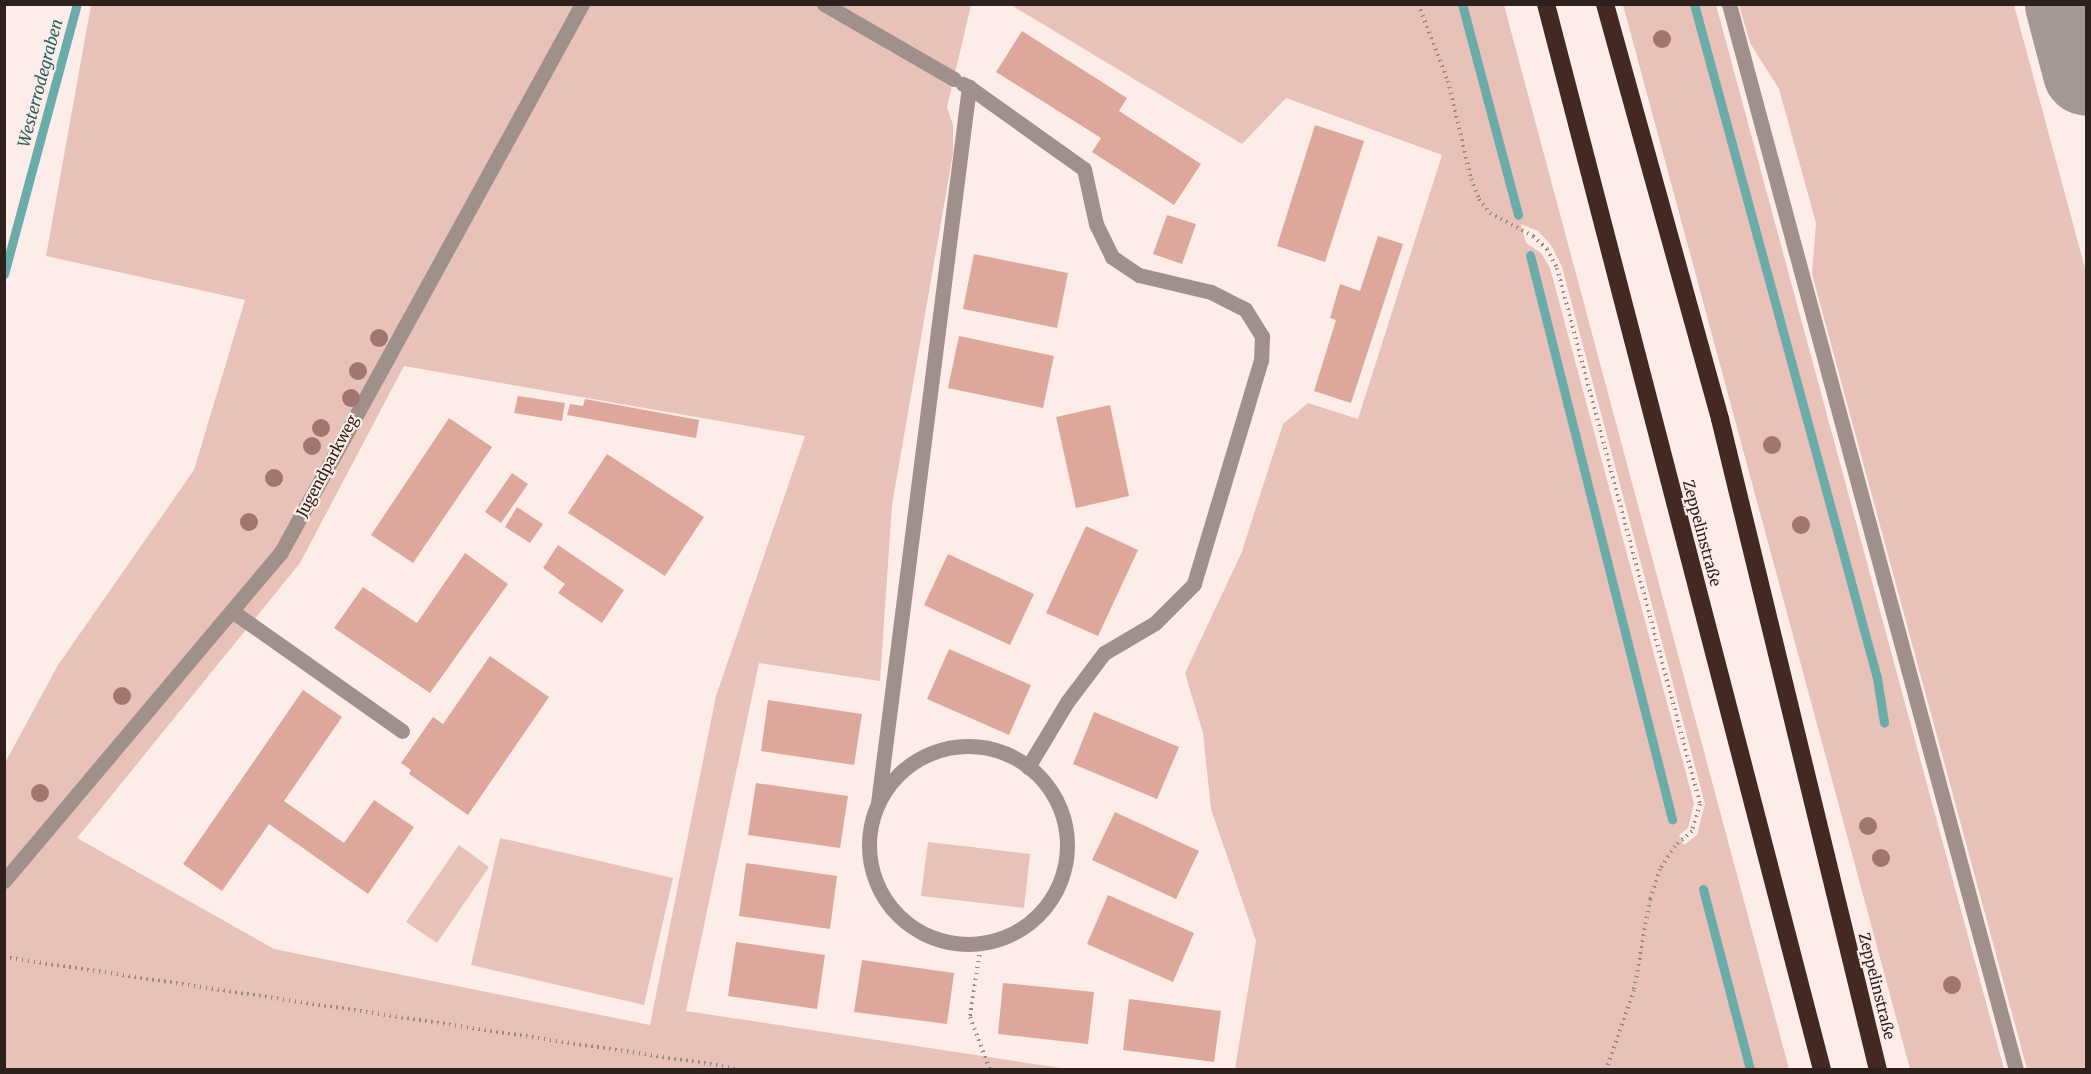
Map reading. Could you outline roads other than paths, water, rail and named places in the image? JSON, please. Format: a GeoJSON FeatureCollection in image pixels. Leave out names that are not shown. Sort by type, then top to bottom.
{"type":"FeatureCollection","features":[{"type":"Feature","properties":{"kind":"highway","name":"Zeppelinstraße"},"geometry":{"type":"LineString","coordinates":[[1546,4],[1822,1070]]}},
{"type":"Feature","properties":{"kind":"highway","name":"Zeppelinstraße"},"geometry":{"type":"LineString","coordinates":[[1605,4],[1720,419],[1878,1070]]}},
{"type":"Feature","properties":{"kind":"street","name":"Jugendparkweg"},"geometry":{"type":"LineString","coordinates":[[4,881],[281,552],[582,4]]}},
{"type":"Feature","properties":{"kind":"street"},"geometry":{"type":"LineString","coordinates":[[824,4],[969,87],[1084,169],[1096,224],[1112,257],[1139,275],[1211,292],[1245,309],[1262,336],[1261,360],[1194,584],[1155,623],[1104,653],[1067,702],[1028,767]]}},
{"type":"Feature","properties":{"kind":"street"},"geometry":{"type":"LineString","coordinates":[[1729,4],[2016,1070]]}},
{"type":"Feature","properties":{"kind":"street"},"geometry":{"type":"LineString","coordinates":[[878,803],[896,776],[922,757],[954,746],[986,747],[1017,758],[1043,779],[1060,807],[1068,838],[1065,871],[1051,901],[1028,925],[999,940],[967,945],[935,939],[906,923],[884,898],[871,868],[870,846],[878,803],[969,87]]}},
{"type":"Feature","properties":{"kind":"street"},"geometry":{"type":"LineString","coordinates":[[232,611],[402,731]]}},
{"type":"Feature","properties":{"kind":"waterway","name":"Westerrodegraben"},"geometry":{"type":"LineString","coordinates":[[4,274],[77,4]]}},
{"type":"Feature","properties":{"kind":"waterway"},"geometry":{"type":"LineString","coordinates":[[1462,4],[1518,215]]}},
{"type":"Feature","properties":{"kind":"waterway"},"geometry":{"type":"LineString","coordinates":[[1694,4],[1877,678],[1884,722]]}},
{"type":"Feature","properties":{"kind":"waterway"},"geometry":{"type":"LineString","coordinates":[[1530,255],[1672,819]]}},
{"type":"Feature","properties":{"kind":"waterway"},"geometry":{"type":"LineString","coordinates":[[1703,889],[1750,1070]]}}]}
